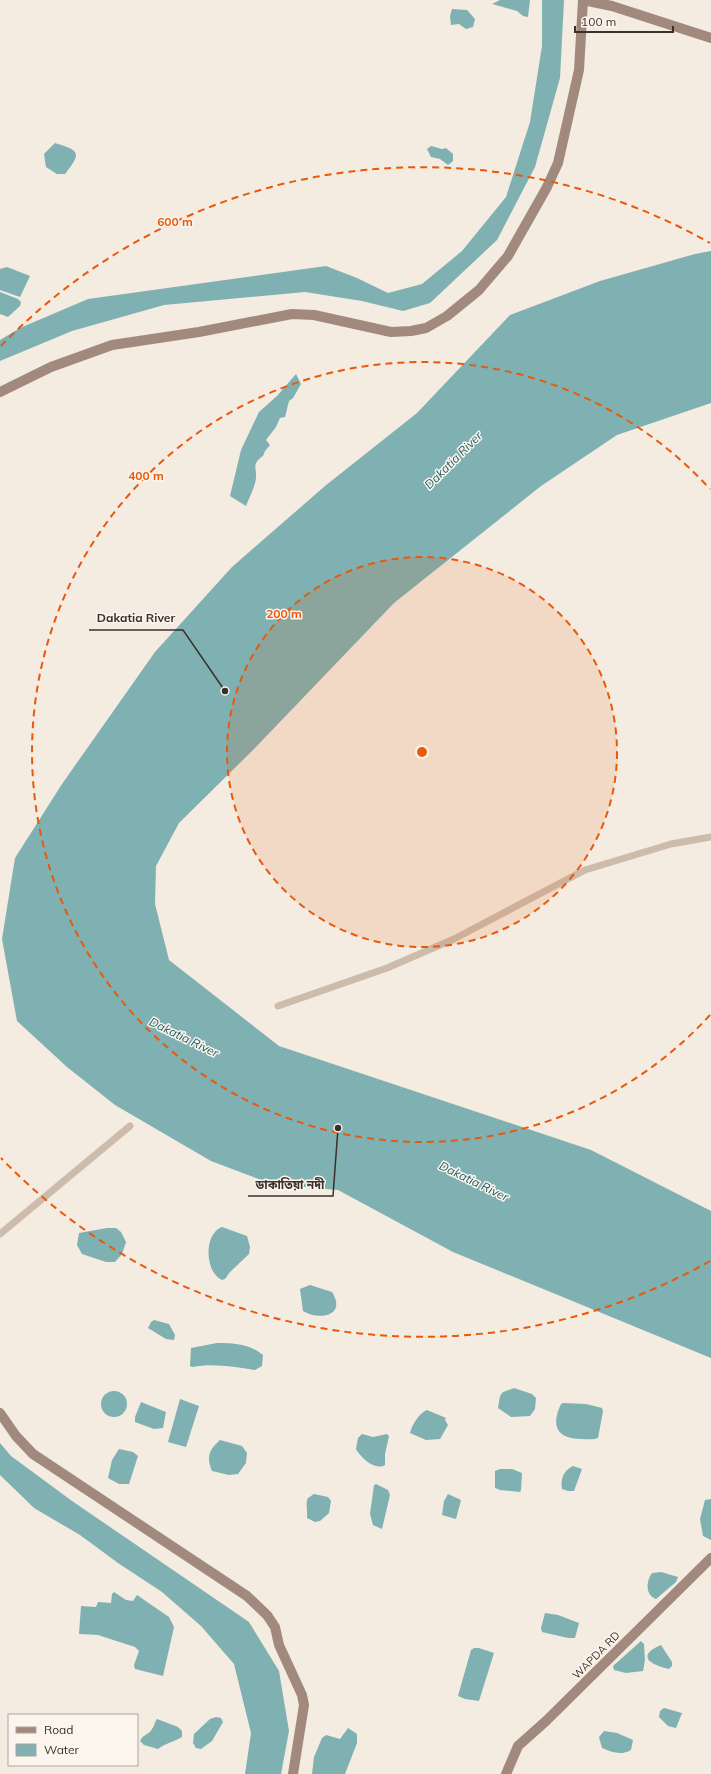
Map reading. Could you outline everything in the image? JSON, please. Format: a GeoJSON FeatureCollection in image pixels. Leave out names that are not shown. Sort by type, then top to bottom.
{"type":"FeatureCollection","features":[{"type":"Feature","properties":{"kind":"main road"},"geometry":{"type":"LineString","coordinates":[[0,392],[51,367],[112,345],[199,332],[292,314],[314,315],[391,332],[411,331],[426,328],[447,316],[479,290],[508,256],[547,188],[558,163],[579,70],[583,0],[599,1],[711,38]]}},
{"type":"Feature","properties":{"kind":"main road"},"geometry":{"type":"LineString","coordinates":[[0,1413],[16,1436],[33,1454],[247,1596],[267,1615],[275,1627],[284,1658],[294,1676],[304,1705],[292,1774]]}},
{"type":"Feature","properties":{"kind":"main road","name":"WAPDA RD"},"geometry":{"type":"LineString","coordinates":[[506,1774],[518,1746],[546,1721],[711,1558]]}},
{"type":"Feature","properties":{"kind":"street"},"geometry":{"type":"LineString","coordinates":[[278,1006],[387,968],[454,940],[585,870],[671,844],[711,837]]}},
{"type":"Feature","properties":{"kind":"street"},"geometry":{"type":"LineString","coordinates":[[0,1234],[130,1126]]}},
{"type":"Feature","properties":{"kind":"water"},"geometry":{"type":"Polygon","coordinates":[[[500,0],[530,0],[528,17],[523,16],[517,11],[492,4],[500,0]]]}},
{"type":"Feature","properties":{"kind":"water"},"geometry":{"type":"Polygon","coordinates":[[[542,0],[564,0],[560,78],[535,167],[497,240],[430,303],[403,311],[362,301],[305,292],[164,305],[72,331],[0,361],[0,340],[20,328],[88,299],[326,266],[357,278],[388,293],[422,284],[462,251],[506,197],[530,122],[542,46],[542,0]]]}},
{"type":"Feature","properties":{"kind":"water"},"geometry":{"type":"Polygon","coordinates":[[[452,9],[467,10],[475,19],[473,27],[466,29],[459,24],[451,25],[450,16],[452,9]]]}},
{"type":"Feature","properties":{"kind":"water"},"geometry":{"type":"Polygon","coordinates":[[[55,143],[70,148],[76,154],[74,161],[65,174],[57,174],[46,167],[44,154],[55,143]]]}},
{"type":"Feature","properties":{"kind":"water"},"geometry":{"type":"Polygon","coordinates":[[[431,146],[442,149],[446,148],[453,154],[453,161],[448,165],[440,159],[431,157],[427,149],[431,146]]]}},
{"type":"Feature","properties":{"kind":"water"},"geometry":{"type":"Polygon","coordinates":[[[711,251],[711,403],[617,435],[541,486],[394,603],[254,749],[179,823],[156,866],[155,904],[169,960],[279,1046],[591,1150],[711,1211],[711,1358],[453,1252],[338,1190],[272,1184],[211,1161],[115,1105],[67,1067],[17,1021],[2,939],[15,858],[62,784],[155,652],[232,567],[325,486],[417,413],[510,315],[600,281],[695,254],[711,251]]]}},
{"type":"Feature","properties":{"kind":"water"},"geometry":{"type":"Polygon","coordinates":[[[7,267],[30,276],[20,297],[0,290],[0,269],[7,267]]]}},
{"type":"Feature","properties":{"kind":"water"},"geometry":{"type":"Polygon","coordinates":[[[0,292],[18,299],[21,302],[20,306],[8,317],[0,314],[0,292]]]}},
{"type":"Feature","properties":{"kind":"water"},"geometry":{"type":"Polygon","coordinates":[[[296,374],[301,384],[293,398],[289,401],[285,417],[280,418],[276,427],[266,440],[270,445],[263,456],[257,461],[255,466],[255,481],[246,506],[230,496],[241,450],[259,412],[277,396],[296,374]]]}},
{"type":"Feature","properties":{"kind":"water"},"geometry":{"type":"Polygon","coordinates":[[[222,1227],[247,1236],[250,1247],[249,1254],[230,1272],[225,1279],[222,1280],[216,1276],[212,1270],[208,1254],[212,1237],[216,1231],[222,1227]]]}},
{"type":"Feature","properties":{"kind":"water"},"geometry":{"type":"Polygon","coordinates":[[[107,1228],[116,1228],[121,1232],[126,1242],[122,1254],[115,1262],[106,1262],[82,1254],[77,1245],[79,1233],[107,1228]]]}},
{"type":"Feature","properties":{"kind":"water"},"geometry":{"type":"Polygon","coordinates":[[[310,1285],[332,1292],[336,1300],[334,1311],[323,1316],[316,1316],[303,1311],[300,1289],[310,1285]]]}},
{"type":"Feature","properties":{"kind":"water"},"geometry":{"type":"Polygon","coordinates":[[[154,1320],[169,1324],[175,1335],[174,1340],[166,1339],[148,1328],[154,1320]]]}},
{"type":"Feature","properties":{"kind":"water"},"geometry":{"type":"Polygon","coordinates":[[[217,1343],[236,1344],[253,1348],[263,1355],[262,1366],[255,1370],[208,1365],[190,1366],[191,1348],[217,1343]]]}},
{"type":"Feature","properties":{"kind":"water"},"geometry":{"type":"Polygon","coordinates":[[[514,1388],[532,1394],[536,1398],[535,1409],[530,1416],[511,1417],[498,1408],[500,1396],[503,1392],[514,1388]]]}},
{"type":"Feature","properties":{"kind":"water"},"geometry":{"type":"Polygon","coordinates":[[[114,1391],[123,1395],[127,1404],[123,1413],[114,1417],[105,1413],[101,1404],[105,1395],[114,1391]]]}},
{"type":"Feature","properties":{"kind":"water"},"geometry":{"type":"Polygon","coordinates":[[[180,1399],[199,1406],[186,1447],[168,1442],[180,1399]]]}},
{"type":"Feature","properties":{"kind":"water"},"geometry":{"type":"Polygon","coordinates":[[[141,1402],[166,1412],[163,1428],[154,1429],[135,1422],[135,1417],[141,1402]]]}},
{"type":"Feature","properties":{"kind":"water"},"geometry":{"type":"Polygon","coordinates":[[[561,1404],[586,1404],[602,1408],[603,1411],[598,1438],[590,1439],[567,1437],[558,1430],[556,1419],[561,1404]]]}},
{"type":"Feature","properties":{"kind":"water"},"geometry":{"type":"Polygon","coordinates":[[[427,1410],[446,1418],[445,1420],[448,1425],[440,1439],[426,1440],[410,1433],[416,1420],[427,1410]]]}},
{"type":"Feature","properties":{"kind":"water"},"geometry":{"type":"Polygon","coordinates":[[[362,1434],[373,1437],[387,1434],[389,1436],[385,1454],[385,1465],[373,1465],[358,1453],[356,1449],[358,1438],[362,1434]]]}},
{"type":"Feature","properties":{"kind":"water"},"geometry":{"type":"Polygon","coordinates":[[[220,1440],[242,1446],[247,1453],[246,1463],[238,1474],[229,1475],[212,1471],[209,1462],[210,1454],[213,1447],[220,1440]]]}},
{"type":"Feature","properties":{"kind":"water"},"geometry":{"type":"Polygon","coordinates":[[[0,1443],[11,1456],[72,1501],[249,1622],[279,1671],[289,1731],[281,1774],[245,1774],[251,1733],[234,1664],[201,1626],[162,1592],[118,1563],[80,1535],[34,1508],[0,1475],[0,1443]]]}},
{"type":"Feature","properties":{"kind":"water"},"geometry":{"type":"Polygon","coordinates":[[[119,1449],[133,1452],[138,1456],[129,1484],[119,1484],[108,1478],[112,1460],[119,1449]]]}},
{"type":"Feature","properties":{"kind":"water"},"geometry":{"type":"Polygon","coordinates":[[[573,1466],[582,1469],[574,1491],[562,1489],[563,1475],[573,1466]]]}},
{"type":"Feature","properties":{"kind":"water"},"geometry":{"type":"Polygon","coordinates":[[[500,1469],[512,1469],[522,1473],[520,1492],[495,1488],[495,1471],[500,1469]]]}},
{"type":"Feature","properties":{"kind":"water"},"geometry":{"type":"Polygon","coordinates":[[[376,1484],[388,1490],[390,1495],[382,1529],[373,1525],[370,1514],[374,1485],[376,1484]]]}},
{"type":"Feature","properties":{"kind":"water"},"geometry":{"type":"Polygon","coordinates":[[[314,1494],[328,1497],[331,1501],[329,1513],[320,1521],[315,1522],[307,1518],[307,1500],[314,1494]]]}},
{"type":"Feature","properties":{"kind":"water"},"geometry":{"type":"Polygon","coordinates":[[[448,1494],[461,1500],[456,1519],[442,1515],[444,1501],[448,1494]]]}},
{"type":"Feature","properties":{"kind":"water"},"geometry":{"type":"Polygon","coordinates":[[[711,1499],[711,1540],[703,1536],[700,1519],[705,1500],[711,1499]]]}},
{"type":"Feature","properties":{"kind":"water"},"geometry":{"type":"Polygon","coordinates":[[[661,1572],[678,1577],[676,1582],[656,1599],[652,1597],[648,1591],[648,1584],[652,1573],[661,1572]]]}},
{"type":"Feature","properties":{"kind":"water"},"geometry":{"type":"Polygon","coordinates":[[[114,1592],[126,1600],[133,1601],[137,1595],[169,1617],[174,1627],[163,1676],[135,1669],[134,1665],[139,1651],[135,1647],[98,1635],[79,1634],[81,1606],[96,1607],[98,1602],[111,1603],[112,1594],[114,1592]]]}},
{"type":"Feature","properties":{"kind":"water"},"geometry":{"type":"Polygon","coordinates":[[[545,1613],[558,1615],[579,1623],[575,1638],[568,1638],[542,1632],[541,1628],[545,1613]]]}},
{"type":"Feature","properties":{"kind":"water"},"geometry":{"type":"Polygon","coordinates":[[[641,1641],[644,1644],[645,1660],[643,1671],[626,1673],[614,1670],[613,1666],[641,1641]]]}},
{"type":"Feature","properties":{"kind":"water"},"geometry":{"type":"Polygon","coordinates":[[[661,1645],[672,1662],[672,1666],[669,1669],[656,1665],[648,1660],[647,1656],[649,1653],[661,1645]]]}},
{"type":"Feature","properties":{"kind":"water"},"geometry":{"type":"Polygon","coordinates":[[[474,1648],[479,1648],[494,1653],[479,1701],[465,1699],[458,1696],[471,1650],[474,1648]]]}},
{"type":"Feature","properties":{"kind":"water"},"geometry":{"type":"Polygon","coordinates":[[[664,1708],[682,1713],[676,1728],[668,1726],[659,1717],[660,1711],[664,1708]]]}},
{"type":"Feature","properties":{"kind":"water"},"geometry":{"type":"Polygon","coordinates":[[[216,1717],[221,1718],[223,1722],[212,1741],[201,1749],[196,1748],[193,1743],[194,1734],[210,1719],[216,1717]]]}},
{"type":"Feature","properties":{"kind":"water"},"geometry":{"type":"Polygon","coordinates":[[[157,1719],[178,1727],[182,1731],[182,1737],[158,1749],[144,1745],[140,1741],[151,1731],[157,1719]]]}},
{"type":"Feature","properties":{"kind":"water"},"geometry":{"type":"Polygon","coordinates":[[[348,1728],[357,1734],[357,1743],[345,1774],[312,1774],[314,1757],[322,1738],[326,1735],[340,1739],[348,1728]]]}},
{"type":"Feature","properties":{"kind":"water"},"geometry":{"type":"Polygon","coordinates":[[[604,1731],[617,1733],[633,1740],[631,1750],[620,1753],[602,1748],[599,1737],[604,1731]]]}},
{"type":"Feature","properties":{"kind":"place","name":"Dakatia River"},"geometry":{"type":"Point","coordinates":[225,691]}},
{"type":"Feature","properties":{"kind":"place","name":"ডাকাতিয়া নদী"},"geometry":{"type":"Point","coordinates":[338,1128]}}]}
